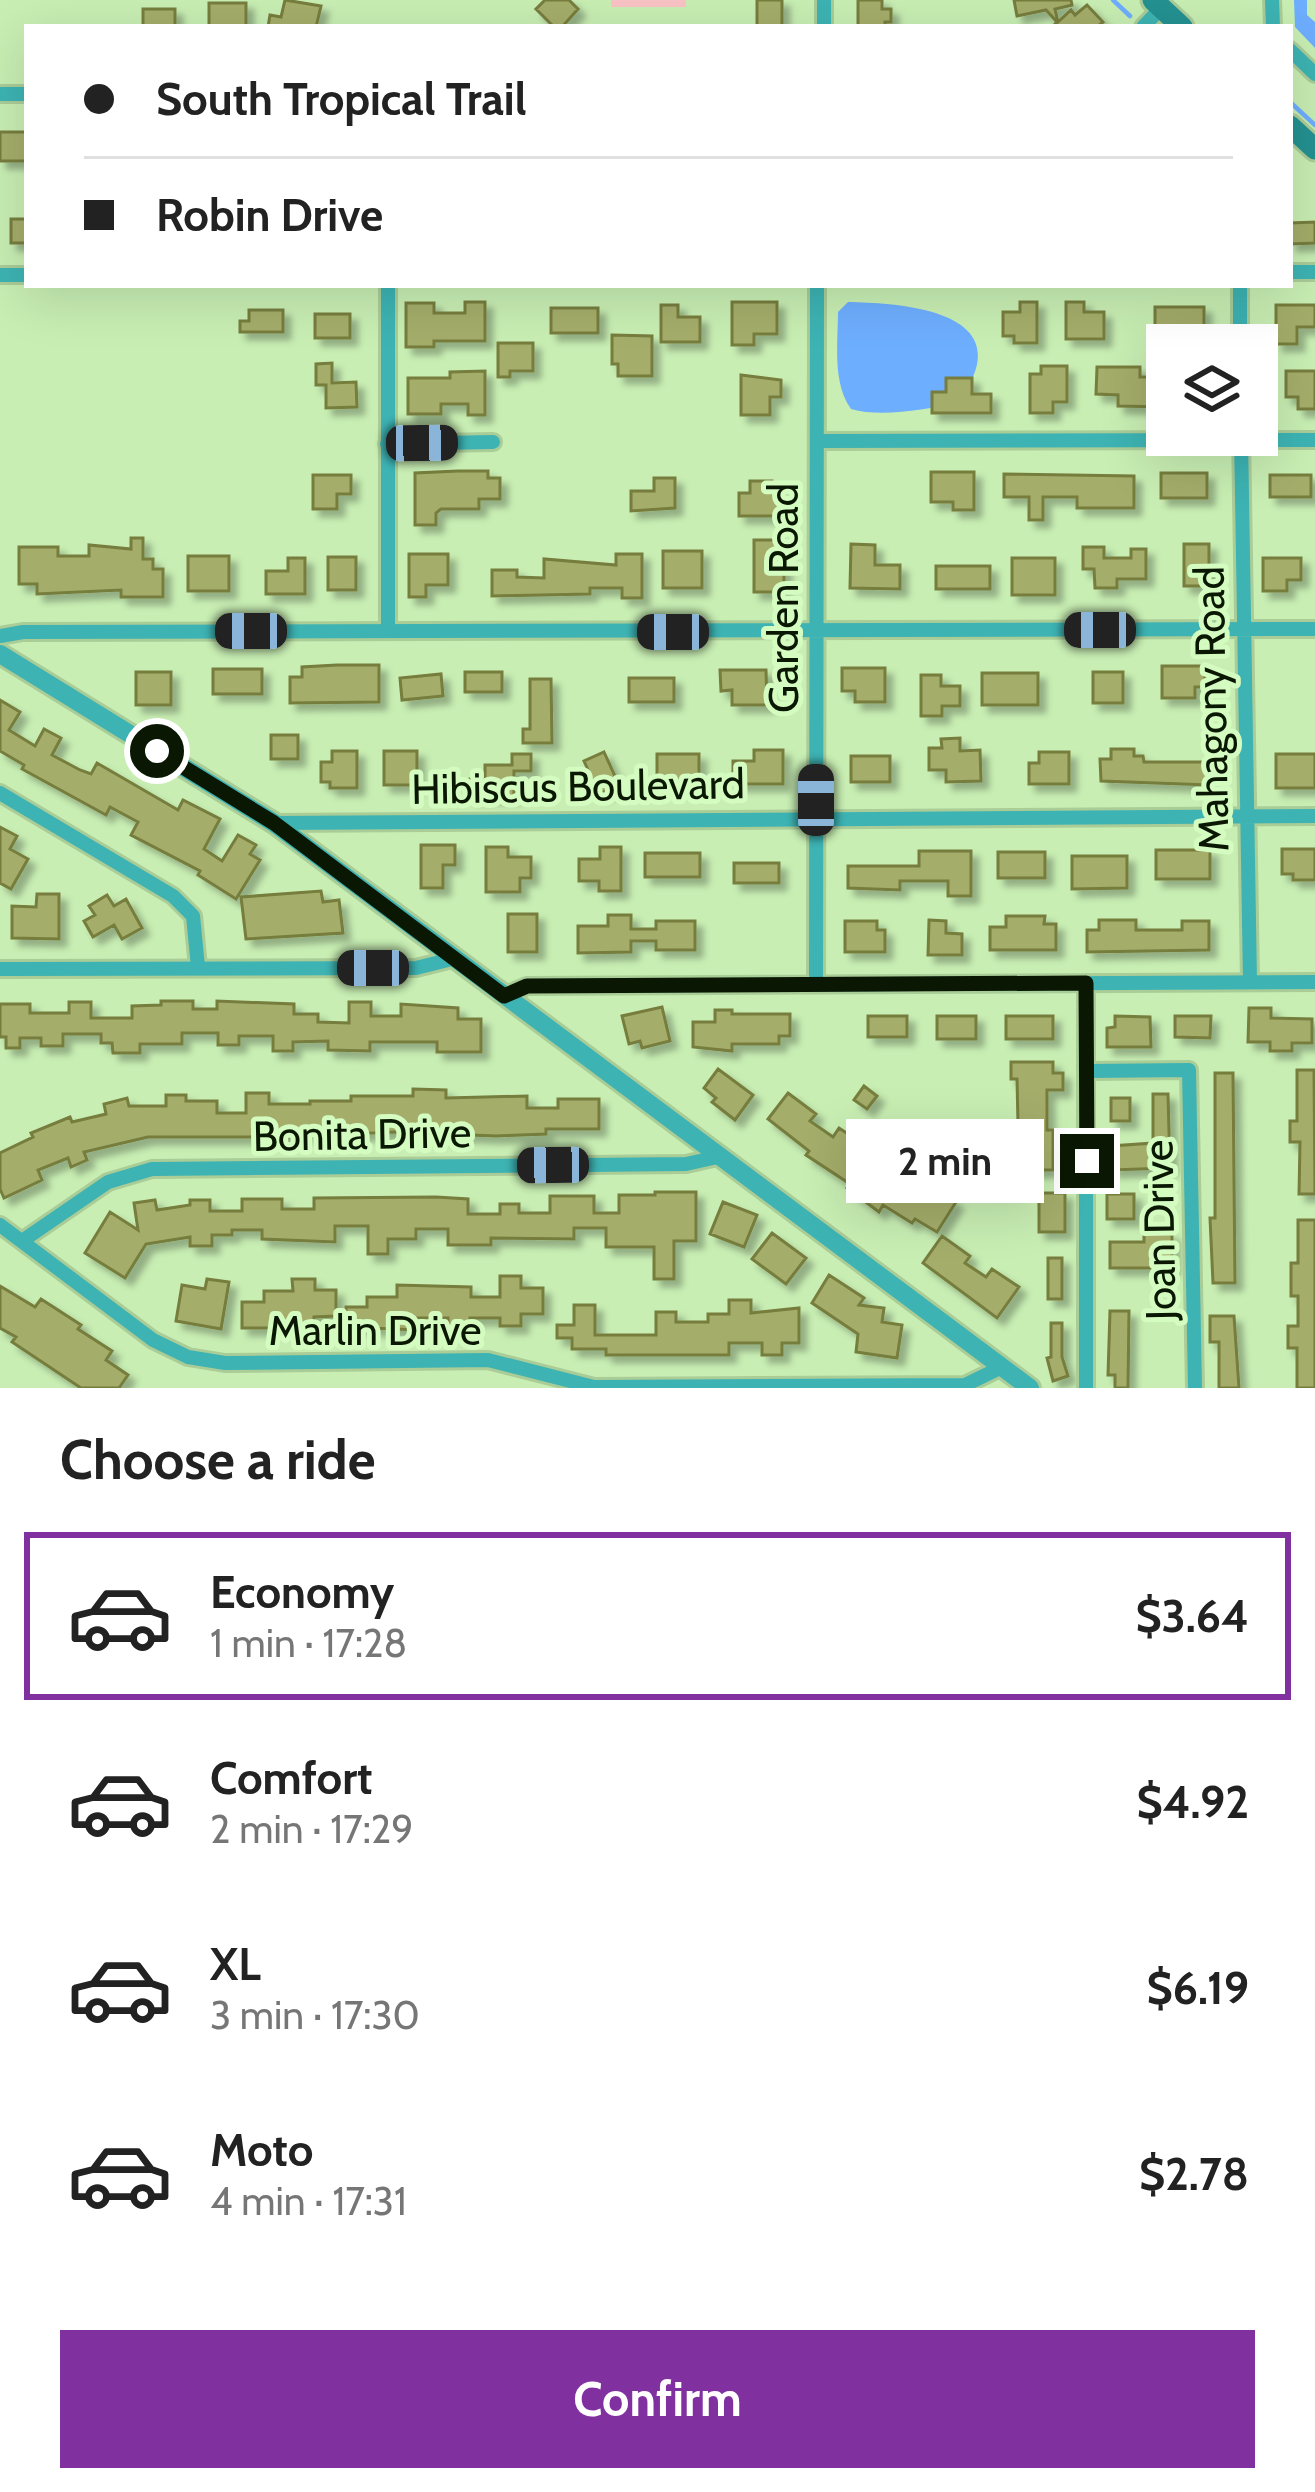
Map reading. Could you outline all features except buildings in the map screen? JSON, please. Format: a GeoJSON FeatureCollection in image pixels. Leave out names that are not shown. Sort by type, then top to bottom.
{"type":"FeatureCollection","features":[{"type":"Feature","properties":{"kind":"street"},"geometry":{"type":"LineString","coordinates":[[1293,53],[1315,74]]}},
{"type":"Feature","properties":{"kind":"street"},"geometry":{"type":"LineString","coordinates":[[388,288],[388,631]]}},
{"type":"Feature","properties":{"kind":"street","name":"Garden Road"},"geometry":{"type":"LineString","coordinates":[[816,984],[817,288]]}},
{"type":"Feature","properties":{"kind":"street"},"geometry":{"type":"LineString","coordinates":[[1240,288],[1240,324]]}},
{"type":"Feature","properties":{"kind":"street"},"geometry":{"type":"LineString","coordinates":[[817,441],[1146,439]]}},
{"type":"Feature","properties":{"kind":"street"},"geometry":{"type":"LineString","coordinates":[[1278,439],[1315,440]]}},
{"type":"Feature","properties":{"kind":"street"},"geometry":{"type":"LineString","coordinates":[[387,444],[493,442]]}},
{"type":"Feature","properties":{"kind":"street","name":"Mahagony Road"},"geometry":{"type":"LineString","coordinates":[[1241,456],[1250,982]]}},
{"type":"Feature","properties":{"kind":"street"},"geometry":{"type":"LineString","coordinates":[[0,636],[22,632],[1315,629]]}},
{"type":"Feature","properties":{"kind":"street"},"geometry":{"type":"LineString","coordinates":[[0,654],[274,823],[1030,1388]]}},
{"type":"Feature","properties":{"kind":"street"},"geometry":{"type":"LineString","coordinates":[[0,793],[173,896],[193,916],[198,968]]}},
{"type":"Feature","properties":{"kind":"street","name":"Hibiscus Boulevard"},"geometry":{"type":"LineString","coordinates":[[274,823],[1315,816]]}},
{"type":"Feature","properties":{"kind":"street"},"geometry":{"type":"LineString","coordinates":[[0,969],[416,968],[456,958]]}},
{"type":"Feature","properties":{"kind":"street"},"geometry":{"type":"LineString","coordinates":[[504,996],[527,986],[1315,982]]}},
{"type":"Feature","properties":{"kind":"street"},"geometry":{"type":"LineString","coordinates":[[1086,983],[1086,1388]]}},
{"type":"Feature","properties":{"kind":"street","name":"Joan Drive"},"geometry":{"type":"LineString","coordinates":[[1087,1071],[1189,1070],[1195,1388]]}},
{"type":"Feature","properties":{"kind":"street","name":"Bonita Drive"},"geometry":{"type":"LineString","coordinates":[[22,1240],[108,1182],[152,1169],[686,1164],[722,1155]]}},
{"type":"Feature","properties":{"kind":"street","name":"Marlin Drive"},"geometry":{"type":"LineString","coordinates":[[0,1226],[153,1340],[188,1357],[225,1363],[488,1360],[594,1387],[965,1384],[1002,1367]]}},
{"type":"Feature","properties":{"kind":"shaded area"},"geometry":{"type":"Polygon","coordinates":[[[611,0],[686,0],[686,7],[611,7],[611,0]]]}},
{"type":"Feature","properties":{"kind":"water"},"geometry":{"type":"Polygon","coordinates":[[[1294,0],[1307,0],[1307,15],[1315,22],[1315,48],[1295,27],[1294,0]]]}},
{"type":"Feature","properties":{"kind":"water"},"geometry":{"type":"Polygon","coordinates":[[[848,302],[928,311],[969,332],[978,350],[974,373],[957,403],[890,413],[851,409],[837,362],[838,312],[848,302]]]}},
{"type":"Feature","properties":{"kind":"waterway"},"geometry":{"type":"LineString","coordinates":[[1113,0],[1130,16]]}},
{"type":"Feature","properties":{"kind":"waterway"},"geometry":{"type":"LineString","coordinates":[[1293,105],[1315,125]]}},
{"type":"Feature","properties":{"kind":"route"},"geometry":{"type":"LineString","coordinates":[[157,751],[274,823],[504,996],[527,986],[1086,983],[1087,1161]]}}]}
